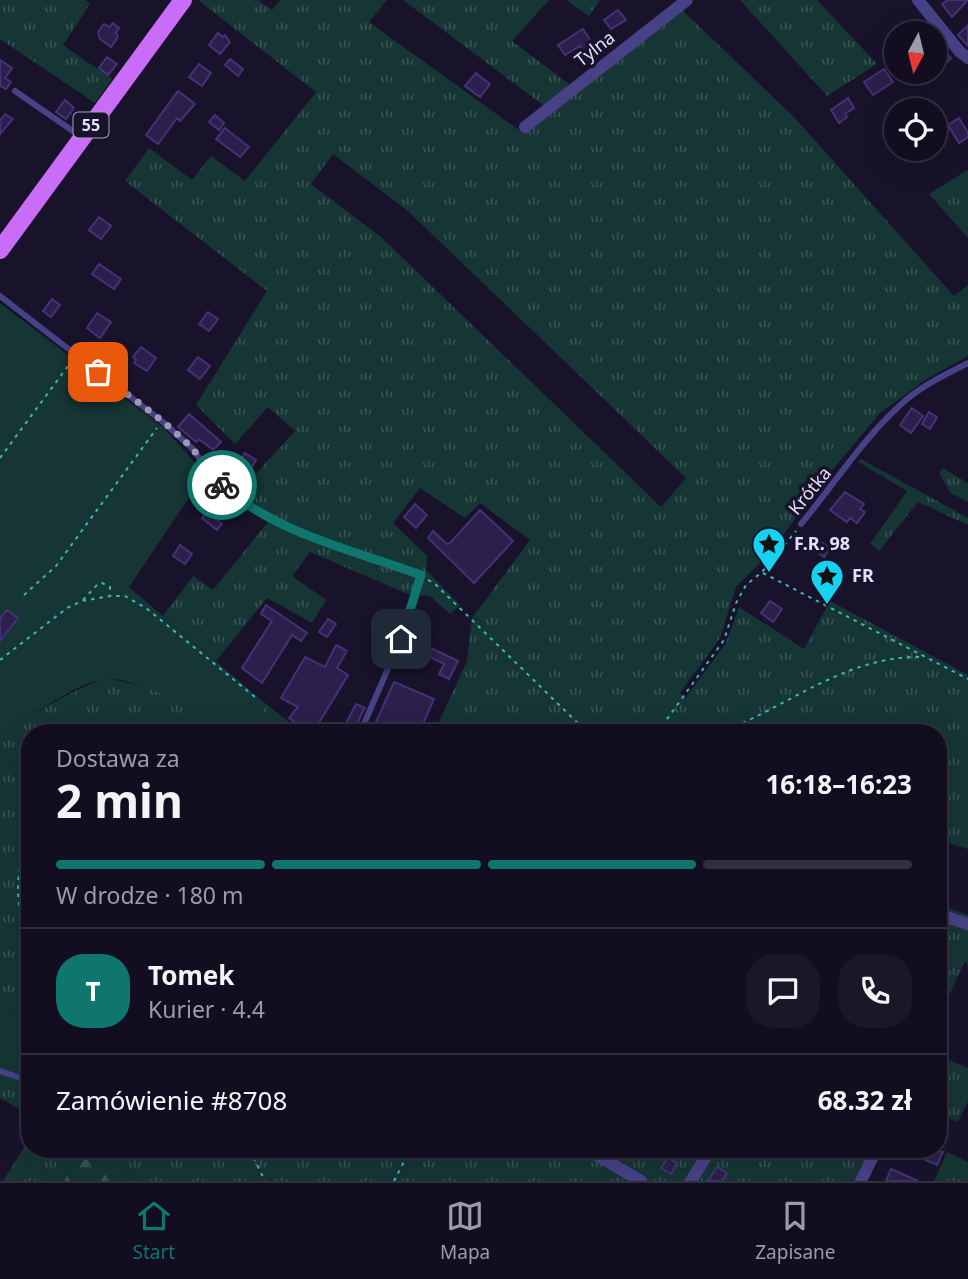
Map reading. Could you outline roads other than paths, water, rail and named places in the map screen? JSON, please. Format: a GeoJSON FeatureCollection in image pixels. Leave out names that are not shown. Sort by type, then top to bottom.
{"type":"FeatureCollection","features":[{"type":"Feature","properties":{"kind":"main road","name":"55"},"geometry":{"type":"LineString","coordinates":[[0,250],[183,0]]}},
{"type":"Feature","properties":{"kind":"street","name":"Tylna"},"geometry":{"type":"LineString","coordinates":[[525,127],[687,0]]}},
{"type":"Feature","properties":{"kind":"street"},"geometry":{"type":"LineString","coordinates":[[918,0],[960,52],[968,58]]}},
{"type":"Feature","properties":{"kind":"street"},"geometry":{"type":"LineString","coordinates":[[947,917],[968,924]]}},
{"type":"Feature","properties":{"kind":"street"},"geometry":{"type":"LineString","coordinates":[[602,1158],[641,1181]]}},
{"type":"Feature","properties":{"kind":"street"},"geometry":{"type":"LineString","coordinates":[[691,1181],[705,1158]]}},
{"type":"Feature","properties":{"kind":"street"},"geometry":{"type":"LineString","coordinates":[[861,1181],[872,1158]]}},
{"type":"Feature","properties":{"kind":"lane"},"geometry":{"type":"LineString","coordinates":[[15,90],[82,137]]}},
{"type":"Feature","properties":{"kind":"lane"},"geometry":{"type":"LineString","coordinates":[[0,296],[163,422],[193,449],[212,477],[245,505],[314,538],[421,575],[401,639],[364,724]]}},
{"type":"Feature","properties":{"kind":"lane","name":"Krótka"},"geometry":{"type":"LineString","coordinates":[[801,524],[847,468],[861,445],[881,424],[908,398],[968,363]]}},
{"type":"Feature","properties":{"kind":"lane"},"geometry":{"type":"LineString","coordinates":[[0,1071],[21,1078]]}},
{"type":"Feature","properties":{"kind":"place","name":"F.R. 98"},"geometry":{"type":"Point","coordinates":[769,574]}},
{"type":"Feature","properties":{"kind":"place","name":"FR"},"geometry":{"type":"Point","coordinates":[827,606]}}]}
